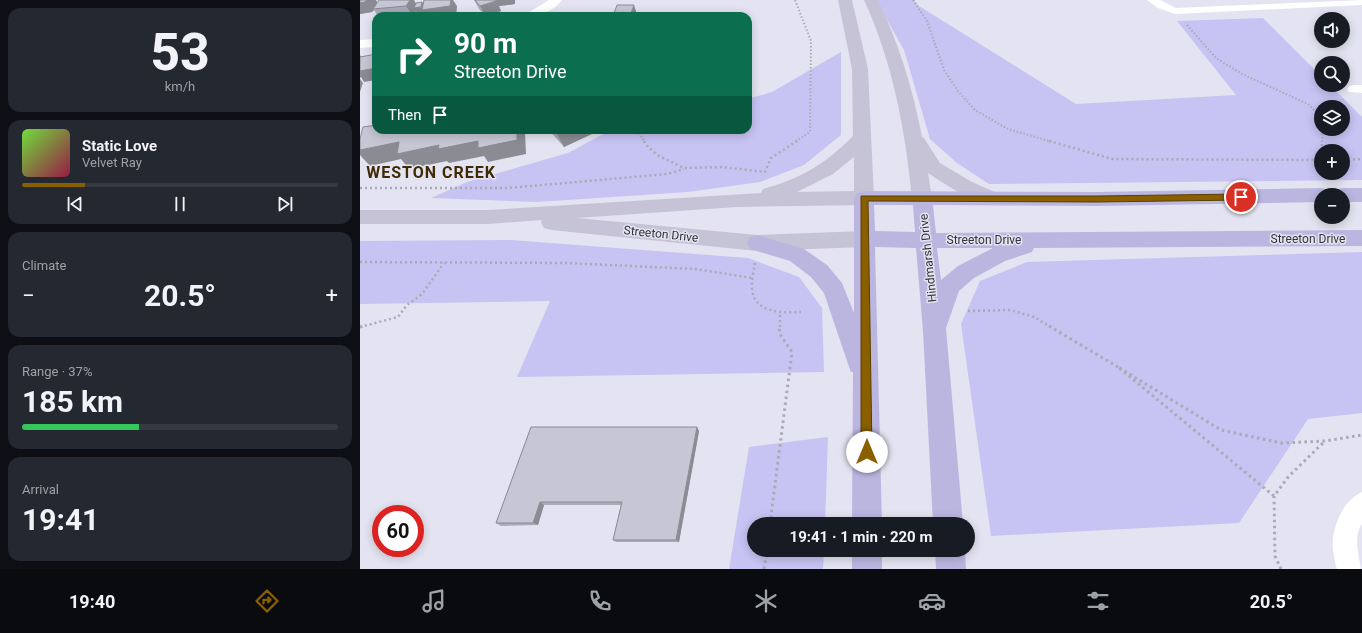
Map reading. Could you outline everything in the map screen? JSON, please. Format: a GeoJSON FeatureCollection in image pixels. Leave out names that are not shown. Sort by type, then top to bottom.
{"type":"FeatureCollection","features":[{"type":"Feature","properties":{"kind":"main road"},"geometry":{"type":"LineString","coordinates":[[845,0],[860,69],[863,136],[867,517]]}},
{"type":"Feature","properties":{"kind":"main road","name":"Hindmarsh Drive"},"geometry":{"type":"LineString","coordinates":[[871,0],[882,21],[894,56],[914,136],[922,198],[935,331],[948,517]]}},
{"type":"Feature","properties":{"kind":"main road"},"geometry":{"type":"LineString","coordinates":[[737,200],[778,193],[817,174],[841,158],[863,136]]}},
{"type":"Feature","properties":{"kind":"main road"},"geometry":{"type":"LineString","coordinates":[[914,136],[933,167],[965,187],[990,198]]}},
{"type":"Feature","properties":{"kind":"main road","name":"Streeton Drive"},"geometry":{"type":"LineString","coordinates":[[360,218],[488,217],[737,200],[864,198],[1098,199],[1314,195]]}},
{"type":"Feature","properties":{"kind":"main road"},"geometry":{"type":"LineString","coordinates":[[1350,195],[1362,195]]}},
{"type":"Feature","properties":{"kind":"main road","name":"Streeton Drive"},"geometry":{"type":"LineString","coordinates":[[488,217],[756,253],[864,239],[1043,240],[1362,238]]}},
{"type":"Feature","properties":{"kind":"main road"},"geometry":{"type":"LineString","coordinates":[[935,331],[949,286],[966,272],[998,254],[1043,240]]}},
{"type":"Feature","properties":{"kind":"main road"},"geometry":{"type":"LineString","coordinates":[[756,253],[797,255],[819,272],[834,289],[866,382]]}},
{"type":"Feature","properties":{"kind":"main road"},"geometry":{"type":"LineString","coordinates":[[867,557],[868,569]]}},
{"type":"Feature","properties":{"kind":"main road"},"geometry":{"type":"LineString","coordinates":[[950,557],[951,569]]}},
{"type":"Feature","properties":{"kind":"street"},"geometry":{"type":"LineString","coordinates":[[538,12],[556,0]]}},
{"type":"Feature","properties":{"kind":"street"},"geometry":{"type":"LineString","coordinates":[[1153,0],[1162,6],[1175,11],[1362,2]]}},
{"type":"Feature","properties":{"kind":"street"},"geometry":{"type":"LineString","coordinates":[[360,44],[372,43]]}},
{"type":"Feature","properties":{"kind":"street"},"geometry":{"type":"LineString","coordinates":[[1349,569],[1345,548],[1348,523],[1362,504]]}},
{"type":"Feature","properties":{"kind":"path"},"geometry":{"type":"LineString","coordinates":[[360,188],[508,188],[667,174],[684,168],[722,167],[765,172],[771,158],[810,132],[811,41],[795,0]]}},
{"type":"Feature","properties":{"kind":"path"},"geometry":{"type":"LineString","coordinates":[[913,0],[927,21],[944,70],[958,91],[975,110],[1008,129],[1112,160],[1314,160]]}},
{"type":"Feature","properties":{"kind":"path"},"geometry":{"type":"LineString","coordinates":[[1175,11],[1216,58],[1242,74],[1308,104],[1314,110]]}},
{"type":"Feature","properties":{"kind":"path"},"geometry":{"type":"LineString","coordinates":[[640,134],[648,147],[659,156],[684,168]]}},
{"type":"Feature","properties":{"kind":"path"},"geometry":{"type":"LineString","coordinates":[[1350,160],[1362,159]]}},
{"type":"Feature","properties":{"kind":"path"},"geometry":{"type":"LineString","coordinates":[[756,253],[753,278],[753,293],[756,301],[764,307],[780,313],[801,312]]}},
{"type":"Feature","properties":{"kind":"path"},"geometry":{"type":"LineString","coordinates":[[360,262],[566,263],[696,269],[753,278]]}},
{"type":"Feature","properties":{"kind":"path"},"geometry":{"type":"LineString","coordinates":[[360,327],[398,317],[407,305],[422,294],[444,262]]}},
{"type":"Feature","properties":{"kind":"path"},"geometry":{"type":"LineString","coordinates":[[968,311],[1010,310],[1034,318],[1118,366],[1221,430],[1282,443],[1325,441],[1362,435]]}},
{"type":"Feature","properties":{"kind":"path"},"geometry":{"type":"LineString","coordinates":[[771,517],[792,352],[779,333],[781,319],[780,313]]}},
{"type":"Feature","properties":{"kind":"path"},"geometry":{"type":"LineString","coordinates":[[1118,366],[1274,496]]}},
{"type":"Feature","properties":{"kind":"path"},"geometry":{"type":"LineString","coordinates":[[1281,569],[1275,556],[1274,496],[1289,476],[1325,441]]}},
{"type":"Feature","properties":{"kind":"path"},"geometry":{"type":"LineString","coordinates":[[764,569],[766,557]]}},
{"type":"Feature","properties":{"kind":"shaded area"},"geometry":{"type":"Polygon","coordinates":[[[876,0],[914,0],[919,6],[1076,104],[1236,95],[1177,21],[1263,18],[1314,69],[1314,92],[1337,92],[1345,100],[1314,100],[1314,136],[1350,136],[1350,105],[1362,117],[1362,180],[989,184],[957,163],[930,139],[904,50],[876,0]]]}},
{"type":"Feature","properties":{"kind":"shaded area"},"geometry":{"type":"Polygon","coordinates":[[[841,52],[841,135],[804,165],[760,182],[688,192],[537,202],[431,198],[467,182],[568,153],[604,134],[752,134],[752,98],[772,92],[841,52]]]}},
{"type":"Feature","properties":{"kind":"shaded area"},"geometry":{"type":"Polygon","coordinates":[[[511,240],[748,258],[799,277],[822,308],[824,372],[517,377],[550,301],[360,304],[360,241],[511,240]]]}},
{"type":"Feature","properties":{"kind":"shaded area"},"geometry":{"type":"Polygon","coordinates":[[[1362,252],[1362,413],[1308,419],[1239,523],[991,536],[961,324],[980,281],[1027,262],[1362,252]]]}},
{"type":"Feature","properties":{"kind":"shaded area"},"geometry":{"type":"Polygon","coordinates":[[[828,437],[825,517],[747,517],[747,557],[824,557],[823,569],[729,569],[749,447],[828,437]]]}},
{"type":"Feature","properties":{"kind":"building"},"geometry":{"type":"Polygon","coordinates":[[[360,0],[367,0],[360,3],[360,0]]]}},
{"type":"Feature","properties":{"kind":"building"},"geometry":{"type":"Polygon","coordinates":[[[379,0],[410,0],[406,6],[373,9],[379,0]]]}},
{"type":"Feature","properties":{"kind":"building"},"geometry":{"type":"Polygon","coordinates":[[[424,0],[451,0],[450,6],[422,10],[424,0]]]}},
{"type":"Feature","properties":{"kind":"building"},"geometry":{"type":"Polygon","coordinates":[[[475,0],[496,0],[496,1],[480,6],[475,0]]]}},
{"type":"Feature","properties":{"kind":"building"},"geometry":{"type":"Polygon","coordinates":[[[422,2],[421,7],[414,8],[416,3],[422,2]]]}},
{"type":"Feature","properties":{"kind":"building"},"geometry":{"type":"Polygon","coordinates":[[[617,5],[634,5],[631,12],[614,12],[617,5]]]}},
{"type":"Feature","properties":{"kind":"building"},"geometry":{"type":"Polygon","coordinates":[[[372,55],[372,69],[360,71],[360,57],[372,55]]]}},
{"type":"Feature","properties":{"kind":"building"},"geometry":{"type":"Polygon","coordinates":[[[372,126],[372,134],[517,134],[517,140],[478,148],[478,141],[438,149],[439,145],[397,154],[399,142],[360,150],[360,139],[363,127],[372,126]]]}},
{"type":"Feature","properties":{"kind":"building"},"geometry":{"type":"Polygon","coordinates":[[[531,427],[697,427],[676,540],[613,540],[622,502],[540,502],[533,523],[496,523],[531,427]]]}},
{"type":"Feature","properties":{"kind":"district","name":"WESTON CREEK"},"geometry":{"type":"Point","coordinates":[431,172]}},
{"type":"Feature","properties":{"kind":"route"},"geometry":{"type":"LineString","coordinates":[[867,452],[864,198],[1098,199],[1241,197]]}}]}
